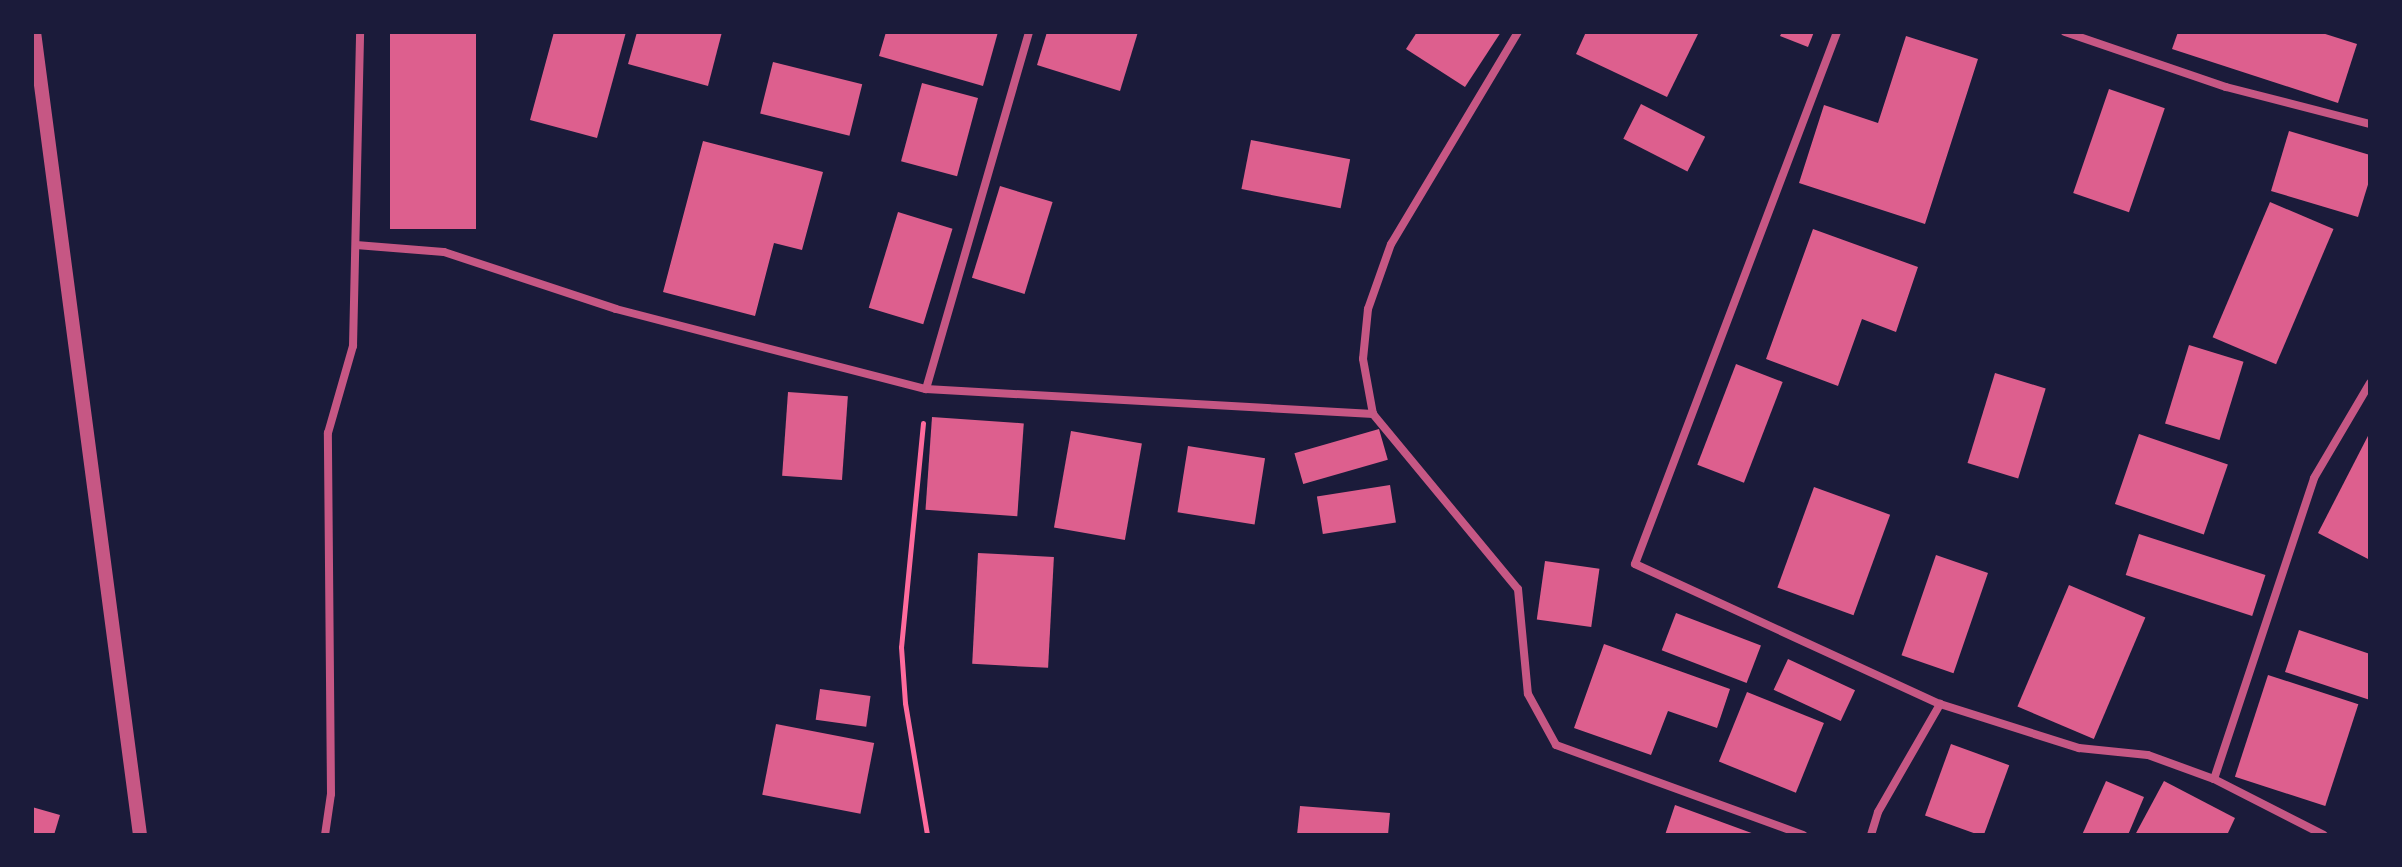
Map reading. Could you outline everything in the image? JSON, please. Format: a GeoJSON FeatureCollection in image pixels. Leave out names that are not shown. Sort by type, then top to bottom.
{"type":"FeatureCollection","features":[{"type":"Feature","properties":{"kind":"street"},"geometry":{"type":"LineString","coordinates":[[34,32],[140,835]]}},
{"type":"Feature","properties":{"kind":"street"},"geometry":{"type":"LineString","coordinates":[[325,835],[331,794],[328,433],[353,346],[360,32]]}},
{"type":"Feature","properties":{"kind":"street"},"geometry":{"type":"LineString","coordinates":[[926,389],[1029,32]]}},
{"type":"Feature","properties":{"kind":"street"},"geometry":{"type":"LineString","coordinates":[[1518,32],[1391,244],[1368,309],[1363,359],[1373,414],[1518,589],[1528,694],[1556,745],[1803,835]]}},
{"type":"Feature","properties":{"kind":"street"},"geometry":{"type":"LineString","coordinates":[[1837,32],[1635,564],[1940,704],[2079,748],[2148,755],[2214,779],[2324,835]]}},
{"type":"Feature","properties":{"kind":"street"},"geometry":{"type":"LineString","coordinates":[[2065,32],[2226,87],[2370,124]]}},
{"type":"Feature","properties":{"kind":"street"},"geometry":{"type":"LineString","coordinates":[[356,245],[444,252],[616,309],[926,389],[1373,414]]}},
{"type":"Feature","properties":{"kind":"street"},"geometry":{"type":"LineString","coordinates":[[2214,779],[2314,478],[2370,383]]}},
{"type":"Feature","properties":{"kind":"street"},"geometry":{"type":"LineString","coordinates":[[1871,835],[1878,812],[1940,704]]}},
{"type":"Feature","properties":{"kind":"path"},"geometry":{"type":"LineString","coordinates":[[926,389],[901,647],[905,703],[927,835]]}},
{"type":"Feature","properties":{"kind":"building"},"geometry":{"type":"Polygon","coordinates":[[[390,32],[476,32],[476,229],[390,229],[390,32]]]}},
{"type":"Feature","properties":{"kind":"building"},"geometry":{"type":"Polygon","coordinates":[[[554,32],[626,32],[597,138],[530,120],[554,32]]]}},
{"type":"Feature","properties":{"kind":"building"},"geometry":{"type":"Polygon","coordinates":[[[637,32],[722,32],[708,86],[628,64],[637,32]]]}},
{"type":"Feature","properties":{"kind":"building"},"geometry":{"type":"Polygon","coordinates":[[[886,32],[998,32],[983,86],[879,56],[886,32]]]}},
{"type":"Feature","properties":{"kind":"building"},"geometry":{"type":"Polygon","coordinates":[[[1047,32],[1138,32],[1120,91],[1037,65],[1047,32]]]}},
{"type":"Feature","properties":{"kind":"building"},"geometry":{"type":"Polygon","coordinates":[[[1417,32],[1501,32],[1465,87],[1406,49],[1417,32]]]}},
{"type":"Feature","properties":{"kind":"building"},"geometry":{"type":"Polygon","coordinates":[[[1586,32],[1699,32],[1667,97],[1576,54],[1586,32]]]}},
{"type":"Feature","properties":{"kind":"building"},"geometry":{"type":"Polygon","coordinates":[[[1782,32],[1814,32],[1808,47],[1780,36],[1782,32]]]}},
{"type":"Feature","properties":{"kind":"building"},"geometry":{"type":"Polygon","coordinates":[[[2178,32],[2319,32],[2357,44],[2338,103],[2172,49],[2178,32]]]}},
{"type":"Feature","properties":{"kind":"building"},"geometry":{"type":"Polygon","coordinates":[[[1906,36],[1978,59],[1925,224],[1799,183],[1824,105],[1878,123],[1906,36]]]}},
{"type":"Feature","properties":{"kind":"building"},"geometry":{"type":"Polygon","coordinates":[[[773,62],[862,84],[849,136],[760,113],[773,62]]]}},
{"type":"Feature","properties":{"kind":"building"},"geometry":{"type":"Polygon","coordinates":[[[922,83],[978,98],[957,176],[901,161],[922,83]]]}},
{"type":"Feature","properties":{"kind":"building"},"geometry":{"type":"Polygon","coordinates":[[[2109,89],[2165,108],[2129,212],[2073,193],[2109,89]]]}},
{"type":"Feature","properties":{"kind":"building"},"geometry":{"type":"Polygon","coordinates":[[[1641,104],[1705,137],[1687,171],[1623,139],[1641,104]]]}},
{"type":"Feature","properties":{"kind":"building"},"geometry":{"type":"Polygon","coordinates":[[[2289,131],[2370,155],[2370,178],[2358,217],[2271,191],[2289,131]]]}},
{"type":"Feature","properties":{"kind":"building"},"geometry":{"type":"Polygon","coordinates":[[[1251,140],[1350,159],[1341,208],[1241,189],[1251,140]]]}},
{"type":"Feature","properties":{"kind":"building"},"geometry":{"type":"Polygon","coordinates":[[[703,141],[823,172],[802,250],[774,243],[755,316],[663,292],[703,141]]]}},
{"type":"Feature","properties":{"kind":"building"},"geometry":{"type":"Polygon","coordinates":[[[1000,186],[1053,202],[1025,294],[972,278],[1000,186]]]}},
{"type":"Feature","properties":{"kind":"building"},"geometry":{"type":"Polygon","coordinates":[[[2270,202],[2334,229],[2276,364],[2213,337],[2270,202]]]}},
{"type":"Feature","properties":{"kind":"building"},"geometry":{"type":"Polygon","coordinates":[[[898,212],[953,229],[923,324],[869,308],[898,212]]]}},
{"type":"Feature","properties":{"kind":"building"},"geometry":{"type":"Polygon","coordinates":[[[1813,229],[1918,267],[1896,332],[1862,319],[1838,386],[1766,359],[1813,229]]]}},
{"type":"Feature","properties":{"kind":"building"},"geometry":{"type":"Polygon","coordinates":[[[2189,345],[2244,362],[2220,440],[2165,423],[2189,345]]]}},
{"type":"Feature","properties":{"kind":"building"},"geometry":{"type":"Polygon","coordinates":[[[1736,364],[1783,382],[1744,483],[1697,465],[1736,364]]]}},
{"type":"Feature","properties":{"kind":"building"},"geometry":{"type":"Polygon","coordinates":[[[1995,373],[2046,388],[2018,478],[1968,463],[1995,373]]]}},
{"type":"Feature","properties":{"kind":"building"},"geometry":{"type":"Polygon","coordinates":[[[788,392],[848,396],[842,480],[782,476],[788,392]]]}},
{"type":"Feature","properties":{"kind":"building"},"geometry":{"type":"Polygon","coordinates":[[[932,417],[1024,423],[1017,516],[926,510],[932,417]]]}},
{"type":"Feature","properties":{"kind":"building"},"geometry":{"type":"Polygon","coordinates":[[[1379,429],[1388,460],[1303,484],[1294,453],[1379,429]]]}},
{"type":"Feature","properties":{"kind":"building"},"geometry":{"type":"Polygon","coordinates":[[[1071,431],[1142,444],[1125,540],[1054,528],[1071,431]]]}},
{"type":"Feature","properties":{"kind":"building"},"geometry":{"type":"Polygon","coordinates":[[[2370,432],[2370,560],[2318,533],[2370,432]]]}},
{"type":"Feature","properties":{"kind":"building"},"geometry":{"type":"Polygon","coordinates":[[[2139,434],[2228,465],[2204,535],[2115,504],[2139,434]]]}},
{"type":"Feature","properties":{"kind":"building"},"geometry":{"type":"Polygon","coordinates":[[[1188,446],[1265,458],[1255,524],[1178,512],[1188,446]]]}},
{"type":"Feature","properties":{"kind":"building"},"geometry":{"type":"Polygon","coordinates":[[[1390,485],[1396,523],[1323,534],[1317,497],[1390,485]]]}},
{"type":"Feature","properties":{"kind":"building"},"geometry":{"type":"Polygon","coordinates":[[[1814,487],[1890,515],[1854,615],[1777,588],[1814,487]]]}},
{"type":"Feature","properties":{"kind":"building"},"geometry":{"type":"Polygon","coordinates":[[[2139,534],[2265,575],[2252,616],[2126,575],[2139,534]]]}},
{"type":"Feature","properties":{"kind":"building"},"geometry":{"type":"Polygon","coordinates":[[[978,553],[1054,557],[1048,668],[972,664],[978,553]]]}},
{"type":"Feature","properties":{"kind":"building"},"geometry":{"type":"Polygon","coordinates":[[[1936,555],[1988,573],[1953,673],[1901,655],[1936,555]]]}},
{"type":"Feature","properties":{"kind":"building"},"geometry":{"type":"Polygon","coordinates":[[[1545,561],[1599,569],[1591,627],[1537,619],[1545,561]]]}},
{"type":"Feature","properties":{"kind":"building"},"geometry":{"type":"Polygon","coordinates":[[[2069,585],[2145,617],[2094,739],[2017,707],[2069,585]]]}},
{"type":"Feature","properties":{"kind":"building"},"geometry":{"type":"Polygon","coordinates":[[[1676,613],[1761,646],[1747,683],[1662,650],[1676,613]]]}},
{"type":"Feature","properties":{"kind":"building"},"geometry":{"type":"Polygon","coordinates":[[[2299,630],[2370,654],[2370,700],[2285,672],[2299,630]]]}},
{"type":"Feature","properties":{"kind":"building"},"geometry":{"type":"Polygon","coordinates":[[[1604,644],[1730,689],[1717,728],[1668,711],[1651,755],[1574,728],[1604,644]]]}},
{"type":"Feature","properties":{"kind":"building"},"geometry":{"type":"Polygon","coordinates":[[[1788,659],[1855,690],[1841,721],[1774,690],[1788,659]]]}},
{"type":"Feature","properties":{"kind":"building"},"geometry":{"type":"Polygon","coordinates":[[[2268,675],[2358,704],[2325,806],[2235,777],[2268,675]]]}},
{"type":"Feature","properties":{"kind":"building"},"geometry":{"type":"Polygon","coordinates":[[[820,689],[871,696],[866,727],[816,720],[820,689]]]}},
{"type":"Feature","properties":{"kind":"building"},"geometry":{"type":"Polygon","coordinates":[[[1747,692],[1824,723],[1796,793],[1719,762],[1747,692]]]}},
{"type":"Feature","properties":{"kind":"building"},"geometry":{"type":"Polygon","coordinates":[[[776,724],[874,743],[860,814],[762,795],[776,724]]]}},
{"type":"Feature","properties":{"kind":"building"},"geometry":{"type":"Polygon","coordinates":[[[1951,744],[2009,765],[1984,835],[1925,815],[1951,744]]]}},
{"type":"Feature","properties":{"kind":"building"},"geometry":{"type":"Polygon","coordinates":[[[2106,781],[2144,797],[2128,835],[2082,835],[2106,781]]]}},
{"type":"Feature","properties":{"kind":"building"},"geometry":{"type":"Polygon","coordinates":[[[2164,781],[2235,818],[2227,835],[2135,835],[2164,781]]]}},
{"type":"Feature","properties":{"kind":"building"},"geometry":{"type":"Polygon","coordinates":[[[1675,805],[1757,835],[1665,835],[1675,805]]]}},
{"type":"Feature","properties":{"kind":"building"},"geometry":{"type":"Polygon","coordinates":[[[1300,806],[1390,813],[1388,835],[1297,835],[1300,806]]]}},
{"type":"Feature","properties":{"kind":"building"},"geometry":{"type":"Polygon","coordinates":[[[32,807],[60,815],[54,835],[32,835],[32,807]]]}}]}
